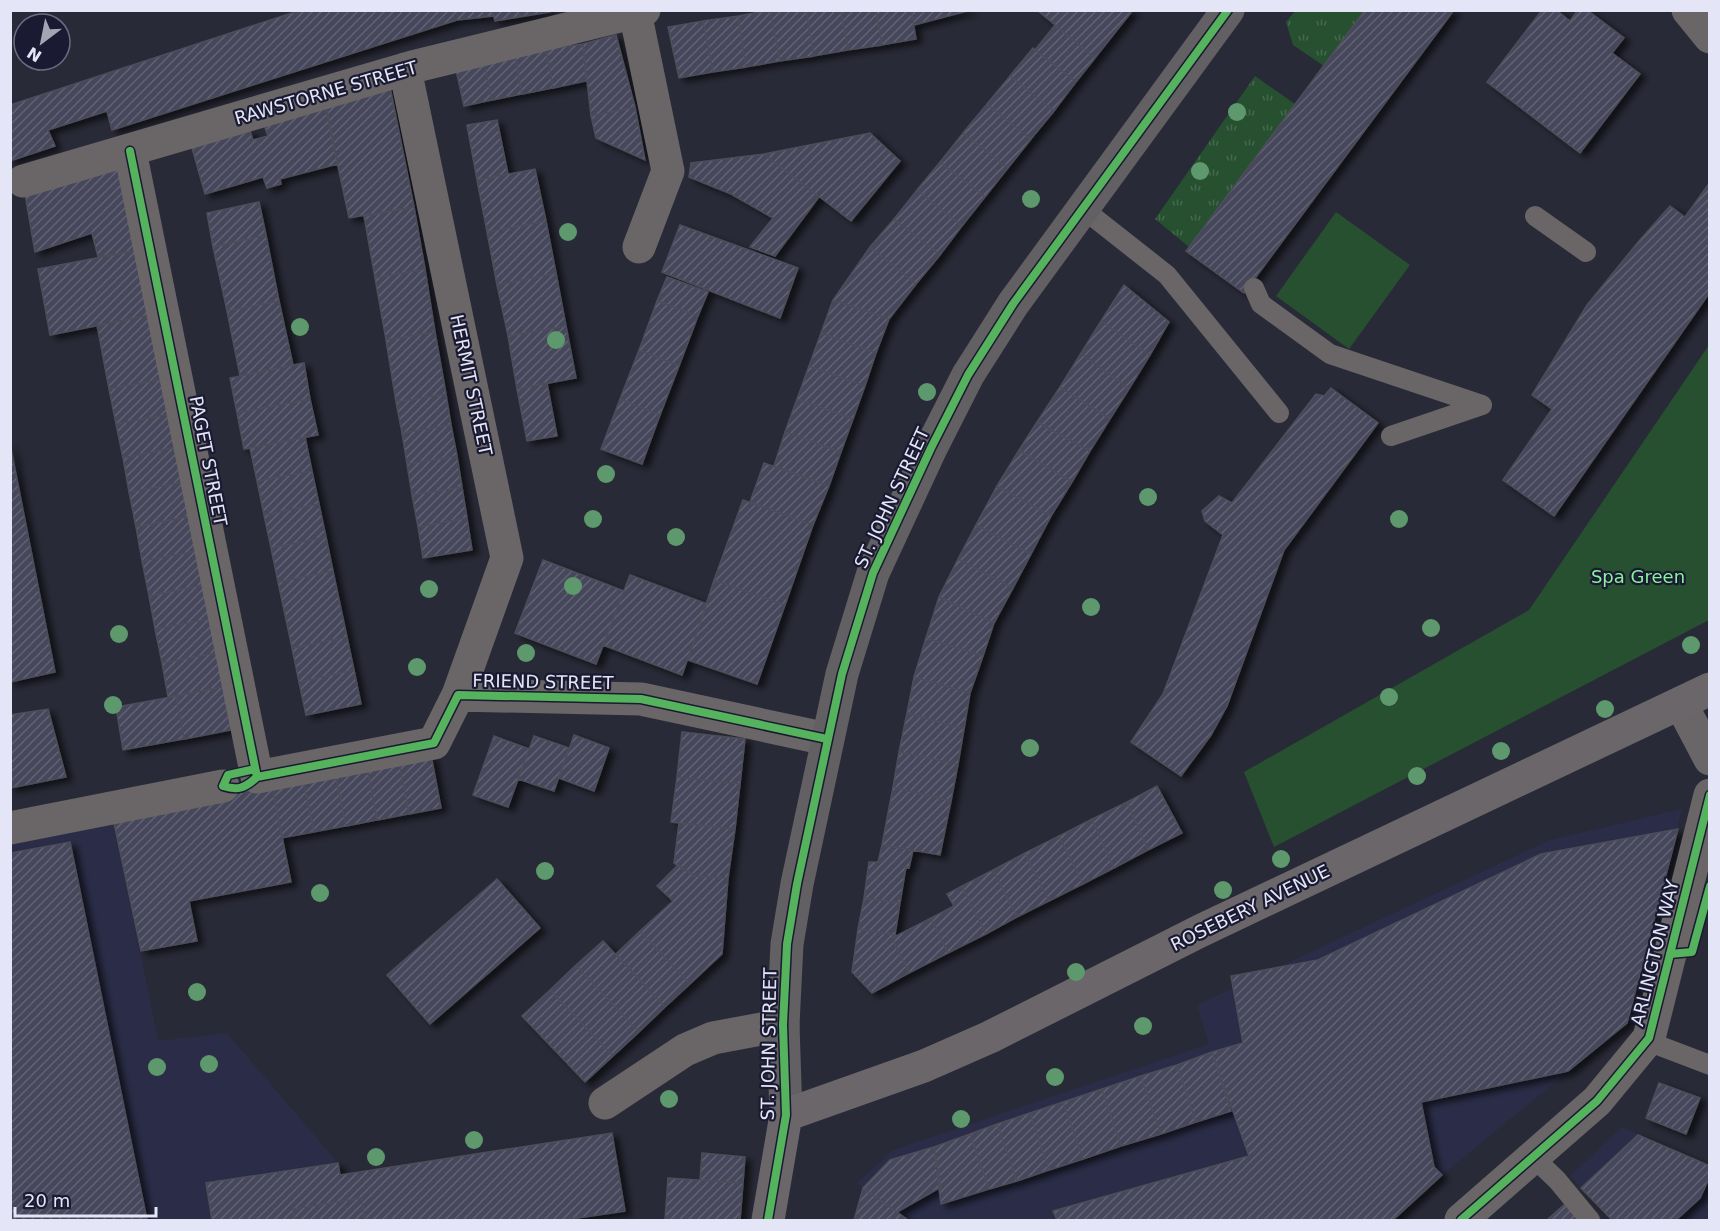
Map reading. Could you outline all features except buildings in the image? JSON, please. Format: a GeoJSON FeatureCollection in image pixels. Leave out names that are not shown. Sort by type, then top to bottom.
{"type":"FeatureCollection","features":[{"type":"Feature","properties":{"kind":"main road","name":"ST. JOHN STREET"},"geometry":{"type":"LineString","coordinates":[[768,1221],[786,1115],[783,1025],[787,944],[842,674],[873,573],[931,448],[968,375],[996,330],[1082,208],[1228,10]]}},
{"type":"Feature","properties":{"kind":"main road","name":"ROSEBERY AVENUE"},"geometry":{"type":"LineString","coordinates":[[786,1115],[924,1066],[990,1037],[1221,921],[1710,689]]}},
{"type":"Feature","properties":{"kind":"street"},"geometry":{"type":"LineString","coordinates":[[1688,10],[1710,37]]}},
{"type":"Feature","properties":{"kind":"street"},"geometry":{"type":"LineString","coordinates":[[639,11],[668,171],[639,247]]}},
{"type":"Feature","properties":{"kind":"street","name":"RAWSTORNE STREET"},"geometry":{"type":"LineString","coordinates":[[23,181],[405,69],[639,11]]}},
{"type":"Feature","properties":{"kind":"street","name":"HERMIT STREET"},"geometry":{"type":"LineString","coordinates":[[405,69],[507,558],[458,695]]}},
{"type":"Feature","properties":{"kind":"street","name":"PAGET STREET"},"geometry":{"type":"LineString","coordinates":[[130,151],[257,777]]}},
{"type":"Feature","properties":{"kind":"street","name":"FRIEND STREET"},"geometry":{"type":"LineString","coordinates":[[257,777],[434,743],[458,695],[641,699],[827,739]]}},
{"type":"Feature","properties":{"kind":"street"},"geometry":{"type":"LineString","coordinates":[[1681,704],[1710,759]]}},
{"type":"Feature","properties":{"kind":"street","name":"FRIEND STREET"},"geometry":{"type":"LineString","coordinates":[[10,828],[223,786]]}},
{"type":"Feature","properties":{"kind":"street","name":"ARLINGTON WAY"},"geometry":{"type":"LineString","coordinates":[[1461,1221],[1597,1101],[1649,1038],[1710,795]]}},
{"type":"Feature","properties":{"kind":"street"},"geometry":{"type":"LineString","coordinates":[[605,1103],[685,1050],[713,1038],[783,1025]]}},
{"type":"Feature","properties":{"kind":"lane"},"geometry":{"type":"LineString","coordinates":[[1082,208],[1167,275],[1279,413]]}},
{"type":"Feature","properties":{"kind":"lane"},"geometry":{"type":"LineString","coordinates":[[1535,216],[1586,252]]}},
{"type":"Feature","properties":{"kind":"lane"},"geometry":{"type":"LineString","coordinates":[[1254,288],[1261,304],[1330,354],[1482,405],[1391,436]]}},
{"type":"Feature","properties":{"kind":"lane","name":"FRIEND STREET"},"geometry":{"type":"LineString","coordinates":[[223,786],[257,777]]}},
{"type":"Feature","properties":{"kind":"lane"},"geometry":{"type":"LineString","coordinates":[[1649,1038],[1660,1046],[1710,1065]]}},
{"type":"Feature","properties":{"kind":"lane"},"geometry":{"type":"LineString","coordinates":[[1533,1157],[1557,1180],[1590,1221]]}},
{"type":"Feature","properties":{"kind":"shaded area"},"geometry":{"type":"Polygon","coordinates":[[[1682,809],[1627,1023],[1442,1175],[1393,1220],[854,1220],[863,1188],[857,1183],[893,1150],[1209,1044],[1197,1005],[1550,840],[1682,809]]]}},
{"type":"Feature","properties":{"kind":"shaded area"},"geometry":{"type":"Polygon","coordinates":[[[113,818],[158,1041],[227,1033],[338,1163],[340,1175],[612,1133],[625,1211],[578,1218],[578,1220],[11,1220],[10,843],[113,818]]]}},
{"type":"Feature","properties":{"kind":"shaded area"},"geometry":{"type":"Polygon","coordinates":[[[1622,1127],[1709,1166],[1709,1220],[1612,1220],[1570,1176],[1622,1127]]]}},
{"type":"Feature","properties":{"kind":"green space"},"geometry":{"type":"Polygon","coordinates":[[[1295,11],[1365,11],[1324,66],[1293,45],[1286,22],[1295,11]]]}},
{"type":"Feature","properties":{"kind":"green space"},"geometry":{"type":"Polygon","coordinates":[[[1255,76],[1295,104],[1189,247],[1155,219],[1255,76]]]}},
{"type":"Feature","properties":{"kind":"green space"},"geometry":{"type":"Polygon","coordinates":[[[1336,212],[1410,265],[1349,349],[1276,296],[1336,212]]]}},
{"type":"Feature","properties":{"kind":"green space","name":"Spa Green"},"geometry":{"type":"Polygon","coordinates":[[[1709,345],[1709,620],[1274,847],[1244,772],[1529,610],[1709,345]]]}},
{"type":"Feature","properties":{"kind":"cycle path"},"geometry":{"type":"LineString","coordinates":[[768,1220],[786,1115],[783,1025],[787,944],[797,884],[842,674],[873,573],[968,375],[1013,304],[1228,10]]}},
{"type":"Feature","properties":{"kind":"cycle path"},"geometry":{"type":"LineString","coordinates":[[130,151],[257,777]]}},
{"type":"Feature","properties":{"kind":"cycle path"},"geometry":{"type":"LineString","coordinates":[[255,769],[228,775],[223,786],[241,788],[257,777],[434,743],[458,695],[641,699],[827,739]]}},
{"type":"Feature","properties":{"kind":"cycle path"},"geometry":{"type":"LineString","coordinates":[[1461,1220],[1597,1101],[1649,1038],[1710,795]]}},
{"type":"Feature","properties":{"kind":"cycle path"},"geometry":{"type":"LineString","coordinates":[[1670,954],[1692,952],[1710,886]]}}]}
